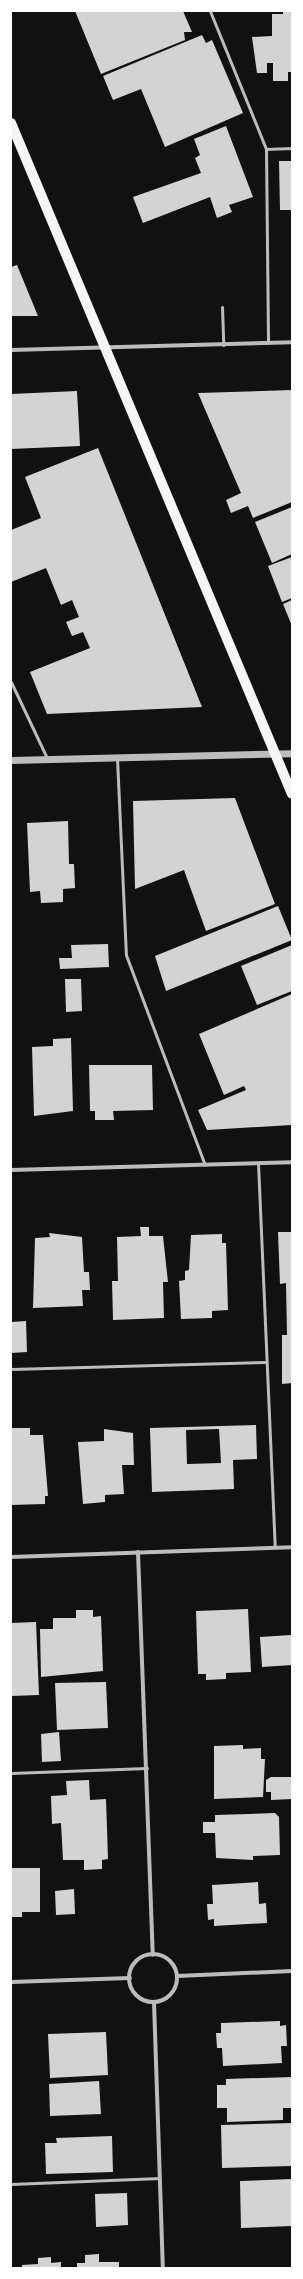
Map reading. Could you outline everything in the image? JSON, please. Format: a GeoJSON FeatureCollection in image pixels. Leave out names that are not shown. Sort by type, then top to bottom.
{"type":"FeatureCollection","features":[{"type":"Feature","properties":{"kind":"main road"},"geometry":{"type":"LineString","coordinates":[[11,123],[292,794]]}},
{"type":"Feature","properties":{"kind":"street"},"geometry":{"type":"LineString","coordinates":[[11,350],[292,342]]}},
{"type":"Feature","properties":{"kind":"street"},"geometry":{"type":"LineString","coordinates":[[11,760],[292,753]]}},
{"type":"Feature","properties":{"kind":"street"},"geometry":{"type":"LineString","coordinates":[[11,1170],[292,1162]]}},
{"type":"Feature","properties":{"kind":"street"},"geometry":{"type":"LineString","coordinates":[[11,1557],[292,1546]]}},
{"type":"Feature","properties":{"kind":"street"},"geometry":{"type":"LineString","coordinates":[[138,1552],[148,1768],[152,1955]]}},
{"type":"Feature","properties":{"kind":"street"},"geometry":{"type":"LineString","coordinates":[[152,1955],[171,1962],[177,1976],[174,1991],[162,2001],[154,2002],[139,1997],[130,1978],[137,1961],[152,1955]]}},
{"type":"Feature","properties":{"kind":"street"},"geometry":{"type":"LineString","coordinates":[[177,1976],[292,1971]]}},
{"type":"Feature","properties":{"kind":"street"},"geometry":{"type":"LineString","coordinates":[[11,1982],[130,1978]]}},
{"type":"Feature","properties":{"kind":"street"},"geometry":{"type":"LineString","coordinates":[[154,2002],[163,2268]]}},
{"type":"Feature","properties":{"kind":"lane"},"geometry":{"type":"LineString","coordinates":[[210,11],[266,149],[268,343]]}},
{"type":"Feature","properties":{"kind":"lane"},"geometry":{"type":"LineString","coordinates":[[266,149],[292,148]]}},
{"type":"Feature","properties":{"kind":"lane"},"geometry":{"type":"LineString","coordinates":[[222,307],[222,345]]}},
{"type":"Feature","properties":{"kind":"lane"},"geometry":{"type":"LineString","coordinates":[[11,682],[48,759]]}},
{"type":"Feature","properties":{"kind":"lane"},"geometry":{"type":"LineString","coordinates":[[117,757],[126,955],[205,1165]]}},
{"type":"Feature","properties":{"kind":"lane"},"geometry":{"type":"LineString","coordinates":[[258,1163],[265,1362],[275,1547]]}},
{"type":"Feature","properties":{"kind":"lane"},"geometry":{"type":"LineString","coordinates":[[11,1369],[265,1362]]}},
{"type":"Feature","properties":{"kind":"lane"},"geometry":{"type":"LineString","coordinates":[[11,1773],[148,1768]]}},
{"type":"Feature","properties":{"kind":"lane"},"geometry":{"type":"LineString","coordinates":[[11,2184],[160,2178]]}},
{"type":"Feature","properties":{"kind":"building"},"geometry":{"type":"Polygon","coordinates":[[[75,11],[183,11],[192,32],[184,32],[185,40],[101,74],[75,11]]]}},
{"type":"Feature","properties":{"kind":"building"},"geometry":{"type":"Polygon","coordinates":[[[283,11],[292,11],[292,72],[288,72],[288,81],[273,81],[273,63],[267,63],[267,73],[257,73],[252,37],[272,36],[272,14],[283,14],[283,11]]]}},
{"type":"Feature","properties":{"kind":"building"},"geometry":{"type":"Polygon","coordinates":[[[202,35],[206,43],[212,40],[243,113],[165,147],[141,89],[113,100],[103,76],[202,35]]]}},
{"type":"Feature","properties":{"kind":"building"},"geometry":{"type":"Polygon","coordinates":[[[226,126],[253,197],[229,205],[232,212],[217,218],[210,197],[143,223],[133,197],[201,173],[195,158],[200,155],[194,139],[226,126]]]}},
{"type":"Feature","properties":{"kind":"building"},"geometry":{"type":"Polygon","coordinates":[[[279,161],[292,161],[292,210],[280,210],[279,161]]]}},
{"type":"Feature","properties":{"kind":"building"},"geometry":{"type":"Polygon","coordinates":[[[17,265],[38,316],[11,316],[11,267],[17,265]]]}},
{"type":"Feature","properties":{"kind":"building"},"geometry":{"type":"Polygon","coordinates":[[[292,390],[292,502],[253,518],[248,506],[231,513],[226,500],[241,493],[198,393],[292,390]]]}},
{"type":"Feature","properties":{"kind":"building"},"geometry":{"type":"Polygon","coordinates":[[[77,391],[80,446],[11,449],[11,394],[77,391]]]}},
{"type":"Feature","properties":{"kind":"building"},"geometry":{"type":"Polygon","coordinates":[[[98,448],[202,707],[47,714],[30,672],[90,648],[83,632],[72,636],[66,622],[79,617],[72,600],[61,605],[46,568],[11,582],[11,530],[41,518],[25,477],[98,448]]]}},
{"type":"Feature","properties":{"kind":"building"},"geometry":{"type":"Polygon","coordinates":[[[292,507],[292,554],[272,563],[255,522],[292,507]]]}},
{"type":"Feature","properties":{"kind":"building"},"geometry":{"type":"Polygon","coordinates":[[[292,557],[292,598],[282,602],[268,566],[292,557]]]}},
{"type":"Feature","properties":{"kind":"building"},"geometry":{"type":"Polygon","coordinates":[[[292,600],[292,626],[283,604],[292,600]]]}},
{"type":"Feature","properties":{"kind":"building"},"geometry":{"type":"Polygon","coordinates":[[[235,798],[275,904],[206,931],[184,870],[135,889],[133,801],[235,798]]]}},
{"type":"Feature","properties":{"kind":"building"},"geometry":{"type":"Polygon","coordinates":[[[68,821],[69,864],[74,864],[75,888],[63,889],[63,902],[41,903],[40,891],[30,892],[27,823],[68,821]]]}},
{"type":"Feature","properties":{"kind":"building"},"geometry":{"type":"Polygon","coordinates":[[[278,906],[292,940],[166,991],[155,956],[278,906]]]}},
{"type":"Feature","properties":{"kind":"building"},"geometry":{"type":"Polygon","coordinates":[[[108,944],[109,967],[60,969],[59,958],[72,958],[71,945],[108,944]]]}},
{"type":"Feature","properties":{"kind":"building"},"geometry":{"type":"Polygon","coordinates":[[[292,945],[292,991],[257,1005],[241,966],[292,945]]]}},
{"type":"Feature","properties":{"kind":"building"},"geometry":{"type":"Polygon","coordinates":[[[65,979],[81,979],[82,1011],[66,1012],[65,979]]]}},
{"type":"Feature","properties":{"kind":"building"},"geometry":{"type":"Polygon","coordinates":[[[292,994],[292,1125],[207,1130],[198,1110],[246,1090],[244,1086],[224,1095],[199,1034],[292,994]]]}},
{"type":"Feature","properties":{"kind":"building"},"geometry":{"type":"Polygon","coordinates":[[[71,1038],[73,1111],[34,1116],[32,1047],[53,1046],[53,1039],[71,1038]]]}},
{"type":"Feature","properties":{"kind":"building"},"geometry":{"type":"Polygon","coordinates":[[[89,1065],[152,1065],[153,1110],[113,1111],[114,1120],[95,1120],[95,1111],[90,1111],[89,1065]]]}},
{"type":"Feature","properties":{"kind":"building"},"geometry":{"type":"Polygon","coordinates":[[[140,1227],[149,1227],[149,1236],[163,1236],[168,1282],[163,1282],[164,1318],[113,1320],[112,1281],[118,1281],[117,1237],[141,1236],[140,1227]]]}},
{"type":"Feature","properties":{"kind":"building"},"geometry":{"type":"Polygon","coordinates":[[[278,1232],[292,1232],[292,1383],[282,1384],[282,1335],[287,1335],[286,1283],[280,1284],[278,1232]]]}},
{"type":"Feature","properties":{"kind":"building"},"geometry":{"type":"Polygon","coordinates":[[[49,1233],[82,1237],[84,1272],[89,1272],[90,1290],[82,1290],[83,1306],[33,1308],[35,1238],[50,1237],[49,1233]]]}},
{"type":"Feature","properties":{"kind":"building"},"geometry":{"type":"Polygon","coordinates":[[[222,1234],[222,1243],[226,1243],[228,1310],[212,1311],[212,1318],[181,1319],[179,1281],[185,1280],[185,1271],[189,1270],[191,1235],[222,1234]]]}},
{"type":"Feature","properties":{"kind":"building"},"geometry":{"type":"Polygon","coordinates":[[[26,1321],[27,1352],[11,1353],[11,1322],[26,1321]]]}},
{"type":"Feature","properties":{"kind":"building"},"geometry":{"type":"Polygon","coordinates":[[[256,1425],[257,1459],[233,1460],[234,1489],[152,1492],[150,1428],[256,1425]],[[219,1429],[186,1430],[187,1464],[221,1463],[219,1429]]]}},
{"type":"Feature","properties":{"kind":"building"},"geometry":{"type":"Polygon","coordinates":[[[11,1428],[30,1428],[30,1435],[43,1435],[48,1496],[45,1496],[45,1504],[11,1505],[11,1428]]]}},
{"type":"Feature","properties":{"kind":"building"},"geometry":{"type":"Polygon","coordinates":[[[104,1429],[133,1433],[134,1465],[122,1465],[124,1494],[105,1495],[105,1502],[83,1504],[78,1442],[104,1441],[104,1429]]]}},
{"type":"Feature","properties":{"kind":"building"},"geometry":{"type":"Polygon","coordinates":[[[248,1609],[251,1672],[226,1673],[226,1679],[206,1680],[206,1674],[198,1674],[196,1611],[248,1609]]]}},
{"type":"Feature","properties":{"kind":"building"},"geometry":{"type":"Polygon","coordinates":[[[76,1610],[93,1610],[93,1617],[101,1616],[103,1671],[41,1677],[40,1629],[53,1629],[53,1618],[76,1618],[76,1610]]]}},
{"type":"Feature","properties":{"kind":"building"},"geometry":{"type":"Polygon","coordinates":[[[36,1622],[39,1695],[11,1696],[11,1623],[36,1622]]]}},
{"type":"Feature","properties":{"kind":"building"},"geometry":{"type":"Polygon","coordinates":[[[291,1635],[292,1665],[262,1667],[260,1637],[291,1635]]]}},
{"type":"Feature","properties":{"kind":"building"},"geometry":{"type":"Polygon","coordinates":[[[106,1682],[108,1728],[57,1730],[55,1683],[106,1682]]]}},
{"type":"Feature","properties":{"kind":"building"},"geometry":{"type":"Polygon","coordinates":[[[59,1732],[61,1761],[42,1762],[41,1734],[59,1732]]]}},
{"type":"Feature","properties":{"kind":"building"},"geometry":{"type":"Polygon","coordinates":[[[243,1745],[243,1749],[261,1748],[261,1759],[265,1759],[263,1797],[214,1799],[214,1746],[243,1745]]]}},
{"type":"Feature","properties":{"kind":"building"},"geometry":{"type":"Polygon","coordinates":[[[271,1777],[292,1777],[292,1799],[271,1800],[271,1792],[266,1792],[266,1780],[271,1777]]]}},
{"type":"Feature","properties":{"kind":"building"},"geometry":{"type":"Polygon","coordinates":[[[89,1780],[90,1800],[106,1799],[108,1859],[102,1860],[102,1869],[84,1870],[84,1860],[63,1860],[61,1823],[52,1824],[51,1796],[67,1795],[66,1781],[89,1780]]]}},
{"type":"Feature","properties":{"kind":"building"},"geometry":{"type":"Polygon","coordinates":[[[275,1813],[279,1817],[280,1855],[253,1856],[253,1860],[216,1858],[215,1833],[203,1833],[203,1822],[215,1822],[215,1815],[275,1813]]]}},
{"type":"Feature","properties":{"kind":"building"},"geometry":{"type":"Polygon","coordinates":[[[11,1868],[40,1868],[40,1912],[22,1912],[22,1917],[11,1917],[11,1868]]]}},
{"type":"Feature","properties":{"kind":"building"},"geometry":{"type":"Polygon","coordinates":[[[258,1882],[259,1904],[266,1903],[267,1923],[214,1926],[214,1919],[208,1920],[207,1904],[213,1904],[212,1885],[258,1882]]]}},
{"type":"Feature","properties":{"kind":"building"},"geometry":{"type":"Polygon","coordinates":[[[74,1889],[75,1914],[56,1915],[55,1891],[74,1889]]]}},
{"type":"Feature","properties":{"kind":"building"},"geometry":{"type":"Polygon","coordinates":[[[280,2021],[280,2026],[286,2025],[287,2046],[281,2046],[282,2063],[223,2066],[222,2048],[217,2048],[216,2033],[221,2033],[221,2023],[280,2021]]]}},
{"type":"Feature","properties":{"kind":"building"},"geometry":{"type":"Polygon","coordinates":[[[106,2032],[108,2075],[50,2078],[48,2034],[106,2032]]]}},
{"type":"Feature","properties":{"kind":"building"},"geometry":{"type":"Polygon","coordinates":[[[292,2077],[292,2108],[283,2108],[283,2120],[227,2122],[227,2108],[217,2108],[217,2085],[226,2085],[226,2079],[292,2077]]]}},
{"type":"Feature","properties":{"kind":"building"},"geometry":{"type":"Polygon","coordinates":[[[99,2081],[101,2114],[50,2116],[49,2084],[99,2081]]]}},
{"type":"Feature","properties":{"kind":"building"},"geometry":{"type":"Polygon","coordinates":[[[292,2123],[292,2166],[222,2168],[221,2125],[292,2123]]]}},
{"type":"Feature","properties":{"kind":"building"},"geometry":{"type":"Polygon","coordinates":[[[112,2136],[113,2172],[46,2174],[45,2143],[57,2143],[56,2138],[112,2136]]]}},
{"type":"Feature","properties":{"kind":"building"},"geometry":{"type":"Polygon","coordinates":[[[292,2179],[292,2226],[241,2228],[240,2181],[292,2179]]]}},
{"type":"Feature","properties":{"kind":"building"},"geometry":{"type":"Polygon","coordinates":[[[127,2193],[128,2225],[96,2227],[95,2194],[127,2193]]]}},
{"type":"Feature","properties":{"kind":"building"},"geometry":{"type":"Polygon","coordinates":[[[99,2254],[99,2262],[119,2262],[119,2268],[77,2268],[77,2263],[85,2263],[85,2255],[99,2254]]]}},
{"type":"Feature","properties":{"kind":"building"},"geometry":{"type":"Polygon","coordinates":[[[51,2257],[51,2263],[61,2262],[61,2268],[22,2268],[22,2265],[38,2264],[38,2258],[51,2257]]]}}]}
